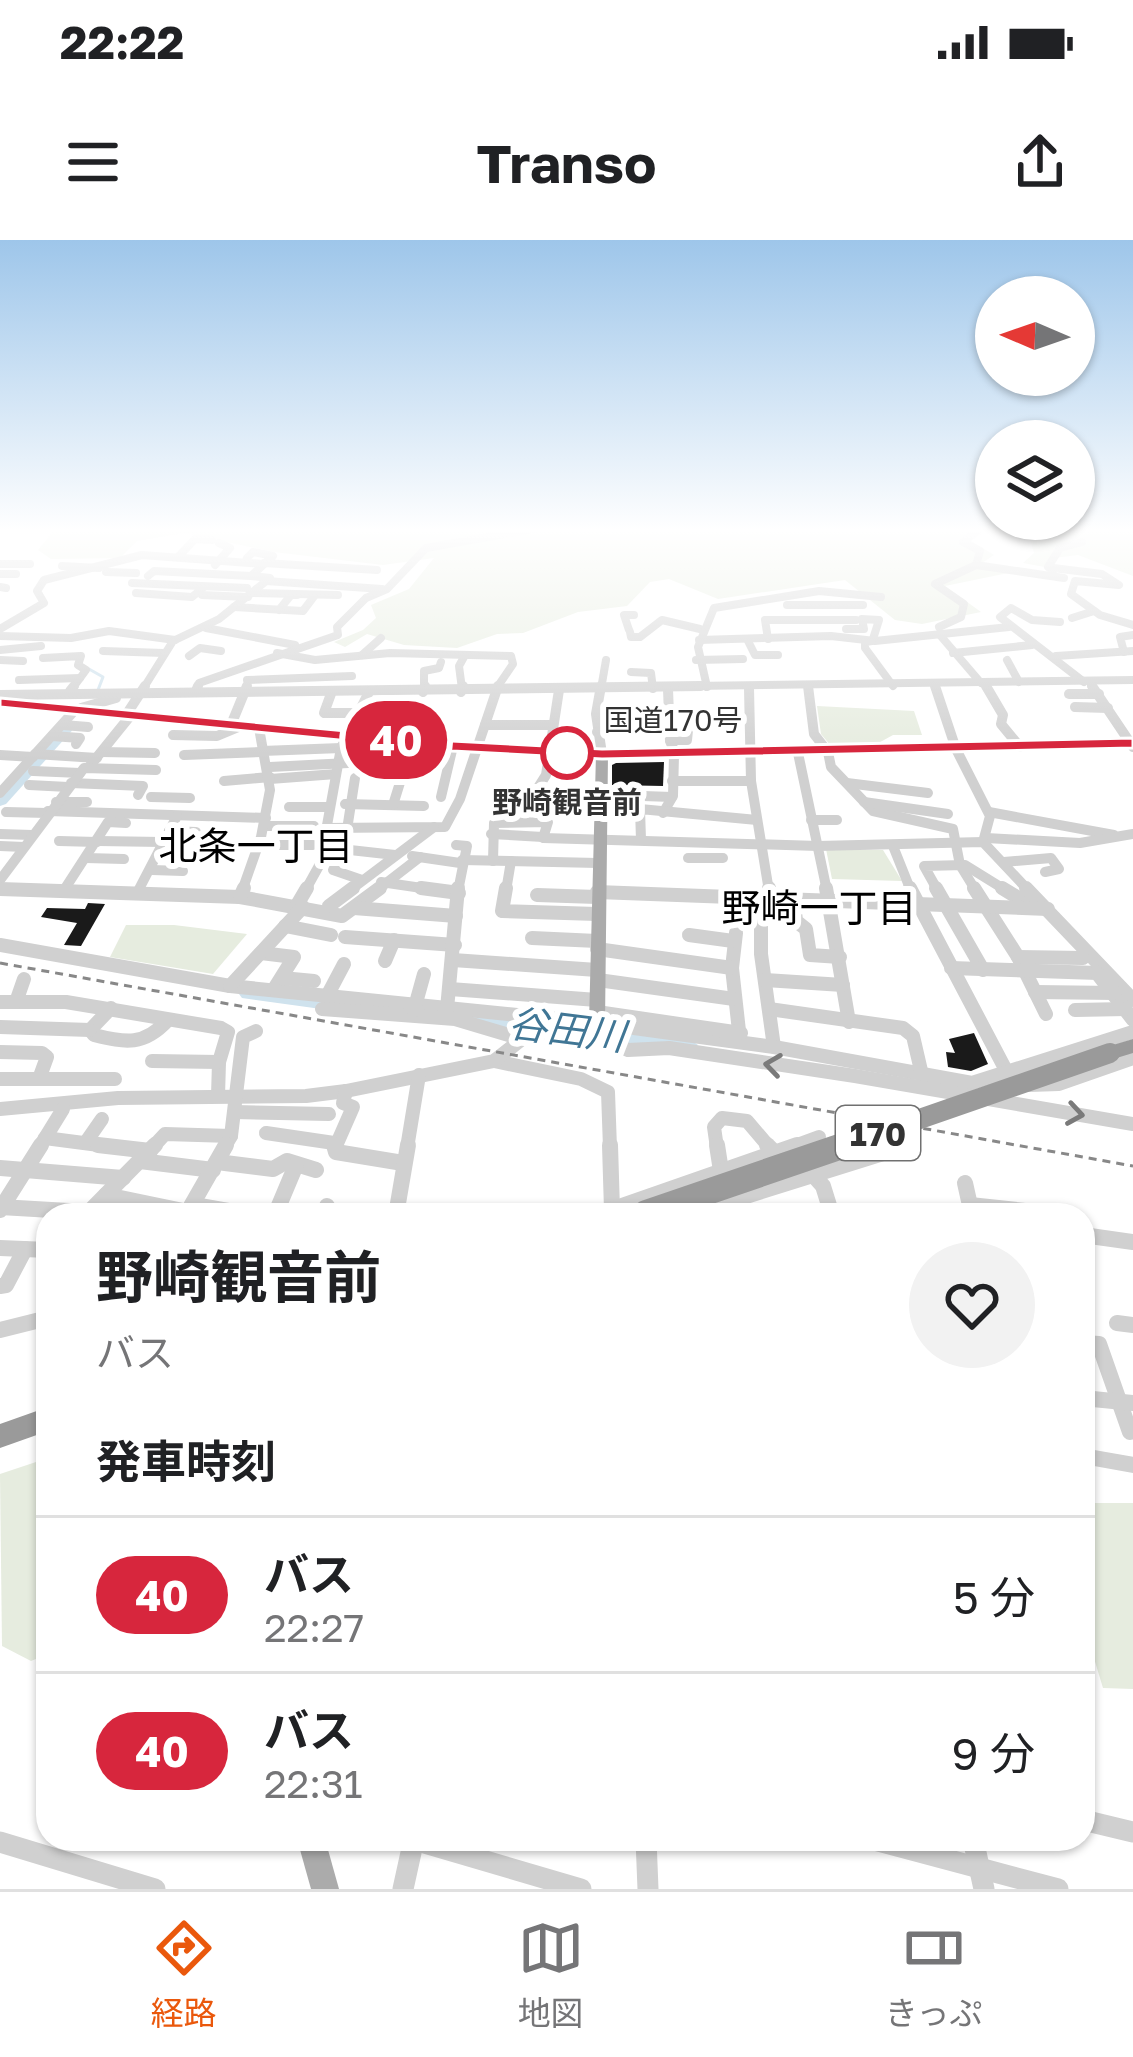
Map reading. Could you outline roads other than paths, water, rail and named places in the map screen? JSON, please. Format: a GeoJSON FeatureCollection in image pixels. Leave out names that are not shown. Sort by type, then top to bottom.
{"type":"FeatureCollection","features":[{"type":"Feature","properties":{"kind":"highway","name":"国道170号"},"geometry":{"type":"LineString","coordinates":[[0,699],[345,742],[413,741],[547,752],[751,754],[1132,744]]}},
{"type":"Feature","properties":{"kind":"highway","name":"170"},"geometry":{"type":"LineString","coordinates":[[676,1203],[1126,1052]]}},
{"type":"Feature","properties":{"kind":"highway"},"geometry":{"type":"LineString","coordinates":[[0,1436],[36,1423]]}},
{"type":"Feature","properties":{"kind":"main road"},"geometry":{"type":"LineString","coordinates":[[596,1022],[602,754]]}},
{"type":"Feature","properties":{"kind":"main road"},"geometry":{"type":"LineString","coordinates":[[314,1851],[325,1889]]}},
{"type":"Feature","properties":{"kind":"street"},"geometry":{"type":"LineString","coordinates":[[0,616],[32,613],[40,606]]}},
{"type":"Feature","properties":{"kind":"street"},"geometry":{"type":"LineString","coordinates":[[0,880],[129,715],[165,652],[176,640],[200,631],[227,606]]}},
{"type":"Feature","properties":{"kind":"street"},"geometry":{"type":"LineString","coordinates":[[231,606],[251,612],[303,611],[308,606]]}},
{"type":"Feature","properties":{"kind":"street"},"geometry":{"type":"LineString","coordinates":[[251,612],[252,606]]}},
{"type":"Feature","properties":{"kind":"street"},"geometry":{"type":"LineString","coordinates":[[262,622],[281,606]]}},
{"type":"Feature","properties":{"kind":"street"},"geometry":{"type":"LineString","coordinates":[[0,699],[70,691],[124,695],[196,691],[245,674],[262,659],[338,635],[338,627],[357,606]]}},
{"type":"Feature","properties":{"kind":"street"},"geometry":{"type":"LineString","coordinates":[[706,687],[698,645],[714,608],[726,606]]}},
{"type":"Feature","properties":{"kind":"street"},"geometry":{"type":"LineString","coordinates":[[832,606],[833,624]]}},
{"type":"Feature","properties":{"kind":"street"},"geometry":{"type":"LineString","coordinates":[[905,636],[962,617],[963,606]]}},
{"type":"Feature","properties":{"kind":"street"},"geometry":{"type":"LineString","coordinates":[[1087,606],[1133,626]]}},
{"type":"Feature","properties":{"kind":"street"},"geometry":{"type":"LineString","coordinates":[[1060,622],[1032,620],[1011,608],[1000,616],[1100,694],[1132,744]]}},
{"type":"Feature","properties":{"kind":"street"},"geometry":{"type":"LineString","coordinates":[[1072,618],[1094,611]]}},
{"type":"Feature","properties":{"kind":"street"},"geometry":{"type":"LineString","coordinates":[[634,615],[624,615],[632,637],[640,637],[662,620],[698,645],[740,655]]}},
{"type":"Feature","properties":{"kind":"street"},"geometry":{"type":"LineString","coordinates":[[0,632],[12,617]]}},
{"type":"Feature","properties":{"kind":"street"},"geometry":{"type":"LineString","coordinates":[[748,641],[755,655],[778,657],[765,620],[864,628],[862,620],[879,620],[874,640]]}},
{"type":"Feature","properties":{"kind":"street"},"geometry":{"type":"LineString","coordinates":[[833,624],[856,620]]}},
{"type":"Feature","properties":{"kind":"street"},"geometry":{"type":"LineString","coordinates":[[698,645],[772,639],[874,640],[1045,628]]}},
{"type":"Feature","properties":{"kind":"street"},"geometry":{"type":"LineString","coordinates":[[0,632],[71,638],[109,631],[176,640]]}},
{"type":"Feature","properties":{"kind":"street"},"geometry":{"type":"LineString","coordinates":[[200,631],[302,646]]}},
{"type":"Feature","properties":{"kind":"street"},"geometry":{"type":"LineString","coordinates":[[939,634],[982,683],[1003,715],[1001,724],[1020,747]]}},
{"type":"Feature","properties":{"kind":"street"},"geometry":{"type":"LineString","coordinates":[[1056,656],[1128,652],[1120,637],[1133,635]]}},
{"type":"Feature","properties":{"kind":"street"},"geometry":{"type":"LineString","coordinates":[[362,655],[381,638]]}},
{"type":"Feature","properties":{"kind":"street"},"geometry":{"type":"LineString","coordinates":[[874,640],[864,644],[892,686]]}},
{"type":"Feature","properties":{"kind":"street"},"geometry":{"type":"LineString","coordinates":[[953,653],[1036,644]]}},
{"type":"Feature","properties":{"kind":"street"},"geometry":{"type":"LineString","coordinates":[[0,650],[48,646]]}},
{"type":"Feature","properties":{"kind":"street"},"geometry":{"type":"LineString","coordinates":[[59,841],[97,842],[266,822],[320,827],[446,826],[494,691],[514,669],[511,656],[310,659],[253,646]]}},
{"type":"Feature","properties":{"kind":"street"},"geometry":{"type":"LineString","coordinates":[[103,651],[192,656],[200,648],[221,651]]}},
{"type":"Feature","properties":{"kind":"street"},"geometry":{"type":"LineString","coordinates":[[44,679],[58,656]]}},
{"type":"Feature","properties":{"kind":"street"},"geometry":{"type":"LineString","coordinates":[[43,658],[81,656],[78,664],[86,670],[70,691]]}},
{"type":"Feature","properties":{"kind":"street"},"geometry":{"type":"LineString","coordinates":[[461,692],[464,681],[459,666],[464,657]]}},
{"type":"Feature","properties":{"kind":"street"},"geometry":{"type":"LineString","coordinates":[[602,754],[597,732],[598,690],[606,660]]}},
{"type":"Feature","properties":{"kind":"street"},"geometry":{"type":"LineString","coordinates":[[1007,660],[1019,682]]}},
{"type":"Feature","properties":{"kind":"street"},"geometry":{"type":"LineString","coordinates":[[423,692],[424,671],[439,668],[441,662]]}},
{"type":"Feature","properties":{"kind":"street"},"geometry":{"type":"LineString","coordinates":[[1,668],[25,665],[18,681],[80,679]]}},
{"type":"Feature","properties":{"kind":"street"},"geometry":{"type":"LineString","coordinates":[[631,672],[651,673],[653,690]]}},
{"type":"Feature","properties":{"kind":"street"},"geometry":{"type":"LineString","coordinates":[[196,691],[199,683],[245,674],[302,678],[354,673],[349,692]]}},
{"type":"Feature","properties":{"kind":"street"},"geometry":{"type":"LineString","coordinates":[[245,674],[293,691],[332,692],[1133,680]]}},
{"type":"Feature","properties":{"kind":"street"},"geometry":{"type":"LineString","coordinates":[[238,729],[245,674]]}},
{"type":"Feature","properties":{"kind":"street"},"geometry":{"type":"LineString","coordinates":[[293,691],[302,678]]}},
{"type":"Feature","properties":{"kind":"street"},"geometry":{"type":"LineString","coordinates":[[808,686],[814,734],[828,752],[832,767],[864,802],[878,814],[950,825],[960,865],[1018,957],[1046,1014]]}},
{"type":"Feature","properties":{"kind":"street"},"geometry":{"type":"LineString","coordinates":[[934,686],[956,749],[989,812],[985,840],[1083,958],[1127,1000]]}},
{"type":"Feature","properties":{"kind":"street"},"geometry":{"type":"LineString","coordinates":[[748,688],[751,778],[766,900],[761,954],[774,1047]]}},
{"type":"Feature","properties":{"kind":"street"},"geometry":{"type":"LineString","coordinates":[[663,813],[672,797],[668,689]]}},
{"type":"Feature","properties":{"kind":"street"},"geometry":{"type":"LineString","coordinates":[[559,690],[542,780],[529,802],[600,803]]}},
{"type":"Feature","properties":{"kind":"street"},"geometry":{"type":"LineString","coordinates":[[332,692],[324,713],[358,713]]}},
{"type":"Feature","properties":{"kind":"street"},"geometry":{"type":"LineString","coordinates":[[230,986],[300,906],[345,742],[369,692]]}},
{"type":"Feature","properties":{"kind":"street"},"geometry":{"type":"LineString","coordinates":[[2,788],[27,771],[90,693]]}},
{"type":"Feature","properties":{"kind":"street"},"geometry":{"type":"LineString","coordinates":[[1069,694],[1100,694]]}},
{"type":"Feature","properties":{"kind":"street"},"geometry":{"type":"LineString","coordinates":[[78,710],[124,695]]}},
{"type":"Feature","properties":{"kind":"street"},"geometry":{"type":"LineString","coordinates":[[223,703],[241,703]]}},
{"type":"Feature","properties":{"kind":"street"},"geometry":{"type":"LineString","coordinates":[[1076,706],[1133,712]]}},
{"type":"Feature","properties":{"kind":"street"},"geometry":{"type":"LineString","coordinates":[[519,725],[521,712]]}},
{"type":"Feature","properties":{"kind":"street"},"geometry":{"type":"LineString","coordinates":[[673,750],[687,740],[689,722]]}},
{"type":"Feature","properties":{"kind":"street"},"geometry":{"type":"LineString","coordinates":[[484,725],[552,725]]}},
{"type":"Feature","properties":{"kind":"street"},"geometry":{"type":"LineString","coordinates":[[238,729],[208,742],[220,777],[407,760]]}},
{"type":"Feature","properties":{"kind":"street"},"geometry":{"type":"LineString","coordinates":[[173,735],[238,729],[262,751],[270,774],[266,822],[240,897]]}},
{"type":"Feature","properties":{"kind":"street"},"geometry":{"type":"LineString","coordinates":[[597,732],[632,733]]}},
{"type":"Feature","properties":{"kind":"street"},"geometry":{"type":"LineString","coordinates":[[58,733],[83,735]]}},
{"type":"Feature","properties":{"kind":"street"},"geometry":{"type":"LineString","coordinates":[[392,805],[413,741]]}},
{"type":"Feature","properties":{"kind":"street"},"geometry":{"type":"LineString","coordinates":[[184,755],[345,742]]}},
{"type":"Feature","properties":{"kind":"street"},"geometry":{"type":"LineString","coordinates":[[441,797],[452,746]]}},
{"type":"Feature","properties":{"kind":"street"},"geometry":{"type":"LineString","coordinates":[[29,785],[155,753]]}},
{"type":"Feature","properties":{"kind":"street"},"geometry":{"type":"LineString","coordinates":[[798,753],[830,902],[849,1022]]}},
{"type":"Feature","properties":{"kind":"street"},"geometry":{"type":"LineString","coordinates":[[0,755],[38,755],[143,786],[137,796]]}},
{"type":"Feature","properties":{"kind":"street"},"geometry":{"type":"LineString","coordinates":[[0,770],[156,770]]}},
{"type":"Feature","properties":{"kind":"street"},"geometry":{"type":"LineString","coordinates":[[720,773],[751,778]]}},
{"type":"Feature","properties":{"kind":"street"},"geometry":{"type":"LineString","coordinates":[[355,778],[344,849],[333,870],[385,884],[459,893]]}},
{"type":"Feature","properties":{"kind":"street"},"geometry":{"type":"LineString","coordinates":[[672,781],[751,778]]}},
{"type":"Feature","properties":{"kind":"street"},"geometry":{"type":"LineString","coordinates":[[526,780],[542,780]]}},
{"type":"Feature","properties":{"kind":"street"},"geometry":{"type":"LineString","coordinates":[[847,783],[928,793]]}},
{"type":"Feature","properties":{"kind":"street"},"geometry":{"type":"LineString","coordinates":[[138,892],[192,795],[151,797]]}},
{"type":"Feature","properties":{"kind":"street"},"geometry":{"type":"LineString","coordinates":[[643,796],[672,797]]}},
{"type":"Feature","properties":{"kind":"street"},"geometry":{"type":"LineString","coordinates":[[49,812],[87,802]]}},
{"type":"Feature","properties":{"kind":"street"},"geometry":{"type":"LineString","coordinates":[[864,802],[948,814]]}},
{"type":"Feature","properties":{"kind":"street"},"geometry":{"type":"LineString","coordinates":[[289,807],[424,806]]}},
{"type":"Feature","properties":{"kind":"street"},"geometry":{"type":"LineString","coordinates":[[641,840],[640,809],[757,820]]}},
{"type":"Feature","properties":{"kind":"street"},"geometry":{"type":"LineString","coordinates":[[6,812],[49,812],[170,830],[195,849]]}},
{"type":"Feature","properties":{"kind":"street"},"geometry":{"type":"LineString","coordinates":[[49,812],[196,832]]}},
{"type":"Feature","properties":{"kind":"street"},"geometry":{"type":"LineString","coordinates":[[989,812],[1127,835]]}},
{"type":"Feature","properties":{"kind":"street"},"geometry":{"type":"LineString","coordinates":[[811,820],[837,820]]}},
{"type":"Feature","properties":{"kind":"street"},"geometry":{"type":"LineString","coordinates":[[920,821],[924,839]]}},
{"type":"Feature","properties":{"kind":"street"},"geometry":{"type":"LineString","coordinates":[[64,890],[108,822]]}},
{"type":"Feature","properties":{"kind":"street"},"geometry":{"type":"LineString","coordinates":[[364,849],[368,827]]}},
{"type":"Feature","properties":{"kind":"street"},"geometry":{"type":"LineString","coordinates":[[305,891],[333,903],[434,827]]}},
{"type":"Feature","properties":{"kind":"street"},"geometry":{"type":"LineString","coordinates":[[0,834],[32,835]]}},
{"type":"Feature","properties":{"kind":"street"},"geometry":{"type":"LineString","coordinates":[[493,861],[497,841],[490,840],[491,834],[818,846],[985,840],[1080,843],[1127,835]]}},
{"type":"Feature","properties":{"kind":"street"},"geometry":{"type":"LineString","coordinates":[[688,858],[726,864],[720,842]]}},
{"type":"Feature","properties":{"kind":"street"},"geometry":{"type":"LineString","coordinates":[[447,1009],[461,862],[467,846],[456,844]]}},
{"type":"Feature","properties":{"kind":"street"},"geometry":{"type":"LineString","coordinates":[[261,845],[364,849],[461,862],[598,863]]}},
{"type":"Feature","properties":{"kind":"street"},"geometry":{"type":"LineString","coordinates":[[0,846],[24,847]]}},
{"type":"Feature","properties":{"kind":"street"},"geometry":{"type":"LineString","coordinates":[[893,846],[917,905],[1005,1075],[1043,1087],[1126,1052]]}},
{"type":"Feature","properties":{"kind":"street"},"geometry":{"type":"LineString","coordinates":[[0,890],[240,897],[342,916],[420,857]]}},
{"type":"Feature","properties":{"kind":"street"},"geometry":{"type":"LineString","coordinates":[[1004,862],[1044,857],[1059,869],[1045,872]]}},
{"type":"Feature","properties":{"kind":"street"},"geometry":{"type":"LineString","coordinates":[[86,858],[124,859]]}},
{"type":"Feature","properties":{"kind":"street"},"geometry":{"type":"LineString","coordinates":[[511,861],[502,910],[597,914]]}},
{"type":"Feature","properties":{"kind":"street"},"geometry":{"type":"LineString","coordinates":[[983,970],[924,866],[960,865],[1042,909],[1127,1000]]}},
{"type":"Feature","properties":{"kind":"street"},"geometry":{"type":"LineString","coordinates":[[152,870],[183,871]]}},
{"type":"Feature","properties":{"kind":"street"},"geometry":{"type":"LineString","coordinates":[[537,895],[1042,909]]}},
{"type":"Feature","properties":{"kind":"street"},"geometry":{"type":"LineString","coordinates":[[794,902],[796,921],[806,929],[810,955],[840,957]]}},
{"type":"Feature","properties":{"kind":"street"},"geometry":{"type":"LineString","coordinates":[[354,908],[456,916]]}},
{"type":"Feature","properties":{"kind":"street"},"geometry":{"type":"LineString","coordinates":[[285,926],[394,940],[454,952],[473,961],[507,957],[908,1031],[922,1075]]}},
{"type":"Feature","properties":{"kind":"street"},"geometry":{"type":"LineString","coordinates":[[689,935],[734,942],[761,954]]}},
{"type":"Feature","properties":{"kind":"street"},"geometry":{"type":"LineString","coordinates":[[324,1004],[347,961],[344,936]]}},
{"type":"Feature","properties":{"kind":"street"},"geometry":{"type":"LineString","coordinates":[[532,938],[732,968]]}},
{"type":"Feature","properties":{"kind":"street"},"geometry":{"type":"LineString","coordinates":[[385,962],[394,940]]}},
{"type":"Feature","properties":{"kind":"street"},"geometry":{"type":"LineString","coordinates":[[734,942],[732,968],[740,1038]]}},
{"type":"Feature","properties":{"kind":"street"},"geometry":{"type":"LineString","coordinates":[[473,961],[478,944]]}},
{"type":"Feature","properties":{"kind":"street"},"geometry":{"type":"LineString","coordinates":[[0,945],[324,1004],[414,1012],[506,1028],[522,1040]]}},
{"type":"Feature","properties":{"kind":"street"},"geometry":{"type":"LineString","coordinates":[[261,952],[294,957],[278,983],[314,981]]}},
{"type":"Feature","properties":{"kind":"street"},"geometry":{"type":"LineString","coordinates":[[1018,957],[1083,958]]}},
{"type":"Feature","properties":{"kind":"street"},"geometry":{"type":"LineString","coordinates":[[951,968],[1098,973]]}},
{"type":"Feature","properties":{"kind":"street"},"geometry":{"type":"LineString","coordinates":[[414,1012],[424,974]]}},
{"type":"Feature","properties":{"kind":"street"},"geometry":{"type":"LineString","coordinates":[[8,1002],[24,979]]}},
{"type":"Feature","properties":{"kind":"street"},"geometry":{"type":"LineString","coordinates":[[765,980],[843,986]]}},
{"type":"Feature","properties":{"kind":"street"},"geometry":{"type":"LineString","coordinates":[[450,989],[672,1038],[972,1090],[1133,1032]]}},
{"type":"Feature","properties":{"kind":"street"},"geometry":{"type":"LineString","coordinates":[[1035,992],[1127,1000]]}},
{"type":"Feature","properties":{"kind":"street"},"geometry":{"type":"LineString","coordinates":[[1075,1010],[1127,1000]]}},
{"type":"Feature","properties":{"kind":"street"},"geometry":{"type":"LineString","coordinates":[[8,1002],[66,1002],[228,1032],[218,1096]]}},
{"type":"Feature","properties":{"kind":"street"},"geometry":{"type":"LineString","coordinates":[[0,1027],[90,1030],[111,1009]]}},
{"type":"Feature","properties":{"kind":"street"},"geometry":{"type":"LineString","coordinates":[[414,1012],[447,1009],[596,1022],[628,1050],[672,1038],[740,1038],[922,1075],[1017,1105],[1133,1124]]}},
{"type":"Feature","properties":{"kind":"street"},"geometry":{"type":"LineString","coordinates":[[90,1030],[94,1035],[140,1044],[150,1041],[168,1020]]}},
{"type":"Feature","properties":{"kind":"street"},"geometry":{"type":"LineString","coordinates":[[494,1061],[522,1040],[596,1022]]}},
{"type":"Feature","properties":{"kind":"street"},"geometry":{"type":"LineString","coordinates":[[194,1203],[231,1136],[243,1036],[256,1030]]}},
{"type":"Feature","properties":{"kind":"street"},"geometry":{"type":"LineString","coordinates":[[0,1052],[42,1053],[47,1057],[39,1079]]}},
{"type":"Feature","properties":{"kind":"street"},"geometry":{"type":"LineString","coordinates":[[152,1060],[240,1070]]}},
{"type":"Feature","properties":{"kind":"street"},"geometry":{"type":"LineString","coordinates":[[236,1104],[346,1091],[494,1061],[581,1079],[608,1092],[604,1203]]}},
{"type":"Feature","properties":{"kind":"street"},"geometry":{"type":"LineString","coordinates":[[398,1203],[418,1075]]}},
{"type":"Feature","properties":{"kind":"street"},"geometry":{"type":"LineString","coordinates":[[0,1079],[115,1079]]}},
{"type":"Feature","properties":{"kind":"street"},"geometry":{"type":"LineString","coordinates":[[346,1091],[344,1103],[353,1107],[334,1143],[335,1152],[403,1163]]}},
{"type":"Feature","properties":{"kind":"street"},"geometry":{"type":"LineString","coordinates":[[0,1109],[218,1096],[236,1104],[329,1114]]}},
{"type":"Feature","properties":{"kind":"street"},"geometry":{"type":"LineString","coordinates":[[303,1113],[306,1096]]}},
{"type":"Feature","properties":{"kind":"street"},"geometry":{"type":"LineString","coordinates":[[139,1114],[148,1097]]}},
{"type":"Feature","properties":{"kind":"street"},"geometry":{"type":"LineString","coordinates":[[36,1210],[1,1208],[63,1109]]}},
{"type":"Feature","properties":{"kind":"street"},"geometry":{"type":"LineString","coordinates":[[721,1172],[714,1127],[722,1118],[747,1121],[814,1175],[828,1203]]}},
{"type":"Feature","properties":{"kind":"street"},"geometry":{"type":"LineString","coordinates":[[86,1142],[102,1119]]}},
{"type":"Feature","properties":{"kind":"street"},"geometry":{"type":"LineString","coordinates":[[266,1133],[334,1143]]}},
{"type":"Feature","properties":{"kind":"street"},"geometry":{"type":"LineString","coordinates":[[98,1203],[165,1134],[231,1136]]}},
{"type":"Feature","properties":{"kind":"street"},"geometry":{"type":"LineString","coordinates":[[630,1203],[819,1137]]}},
{"type":"Feature","properties":{"kind":"street"},"geometry":{"type":"LineString","coordinates":[[45,1138],[215,1166],[273,1169],[287,1161],[316,1170]]}},
{"type":"Feature","properties":{"kind":"street"},"geometry":{"type":"LineString","coordinates":[[724,1203],[902,1147]]}},
{"type":"Feature","properties":{"kind":"street"},"geometry":{"type":"LineString","coordinates":[[280,1203],[296,1165]]}},
{"type":"Feature","properties":{"kind":"street"},"geometry":{"type":"LineString","coordinates":[[0,1168],[123,1178]]}},
{"type":"Feature","properties":{"kind":"street"},"geometry":{"type":"LineString","coordinates":[[965,1183],[969,1203]]}},
{"type":"Feature","properties":{"kind":"street"},"geometry":{"type":"LineString","coordinates":[[106,1195],[148,1203]]}},
{"type":"Feature","properties":{"kind":"street"},"geometry":{"type":"LineString","coordinates":[[1095,1237],[1133,1242]]}},
{"type":"Feature","properties":{"kind":"street"},"geometry":{"type":"LineString","coordinates":[[0,1248],[36,1249]]}},
{"type":"Feature","properties":{"kind":"street"},"geometry":{"type":"LineString","coordinates":[[0,1286],[6,1285],[26,1249]]}},
{"type":"Feature","properties":{"kind":"street"},"geometry":{"type":"LineString","coordinates":[[0,1330],[36,1321]]}},
{"type":"Feature","properties":{"kind":"street"},"geometry":{"type":"LineString","coordinates":[[1095,1344],[1127,1402],[1132,1436]]}},
{"type":"Feature","properties":{"kind":"street"},"geometry":{"type":"LineString","coordinates":[[1095,1399],[1127,1402]]}},
{"type":"Feature","properties":{"kind":"street"},"geometry":{"type":"LineString","coordinates":[[1095,1458],[1133,1465]]}},
{"type":"Feature","properties":{"kind":"street"},"geometry":{"type":"LineString","coordinates":[[1095,1823],[1133,1832]]}},
{"type":"Feature","properties":{"kind":"street"},"geometry":{"type":"LineString","coordinates":[[0,1842],[155,1889]]}},
{"type":"Feature","properties":{"kind":"street"},"geometry":{"type":"LineString","coordinates":[[403,1889],[412,1851]]}},
{"type":"Feature","properties":{"kind":"street"},"geometry":{"type":"LineString","coordinates":[[451,1851],[580,1889]]}},
{"type":"Feature","properties":{"kind":"street"},"geometry":{"type":"LineString","coordinates":[[646,1851],[648,1889]]}},
{"type":"Feature","properties":{"kind":"street"},"geometry":{"type":"LineString","coordinates":[[905,1851],[981,1879],[1058,1889]]}},
{"type":"Feature","properties":{"kind":"waterway","name":"谷田川"},"geometry":{"type":"LineString","coordinates":[[89,669],[103,677],[98,690]]}},
{"type":"Feature","properties":{"kind":"waterway","name":"谷田川"},"geometry":{"type":"LineString","coordinates":[[0,801],[70,725]]}},
{"type":"Feature","properties":{"kind":"waterway","name":"谷田川"},"geometry":{"type":"LineString","coordinates":[[249,994],[343,1006]]}},
{"type":"Feature","properties":{"kind":"waterway","name":"谷田川"},"geometry":{"type":"LineString","coordinates":[[451,1016],[688,1045]]}},
{"type":"Feature","properties":{"kind":"railway"},"geometry":{"type":"LineString","coordinates":[[0,963],[1133,1166]]}},
{"type":"Feature","properties":{"kind":"place","name":"野崎観音前"},"geometry":{"type":"Point","coordinates":[567,753]}},
{"type":"Feature","properties":{"kind":"district","name":"北条一丁目"},"geometry":{"type":"Point","coordinates":[256,845]}},
{"type":"Feature","properties":{"kind":"district","name":"野崎一丁目"},"geometry":{"type":"Point","coordinates":[819,907]}}]}
